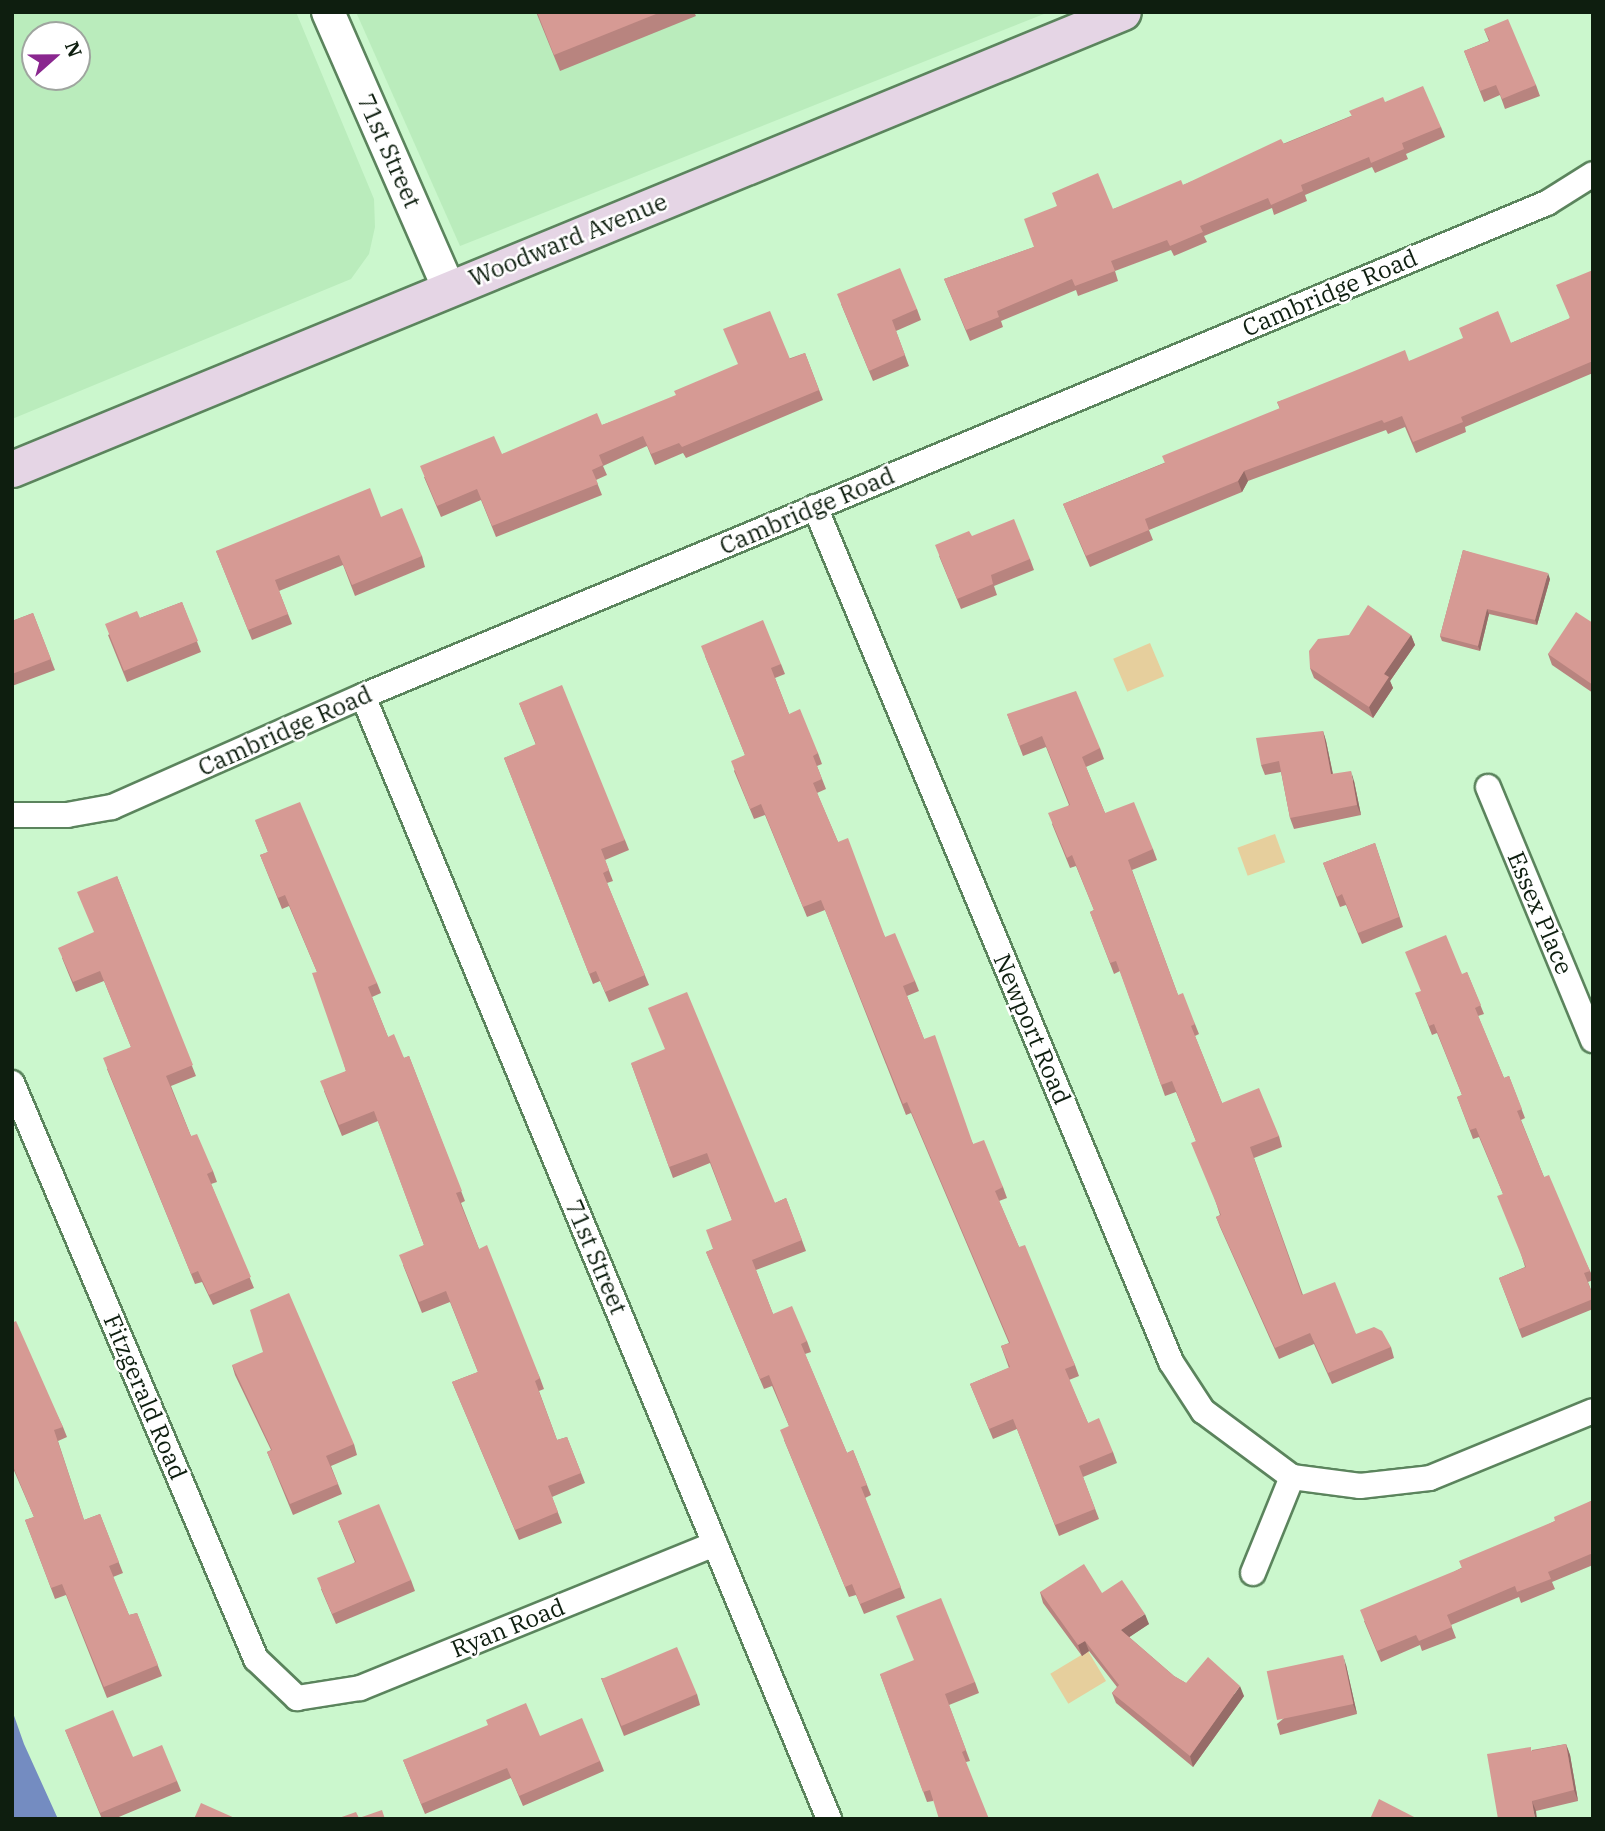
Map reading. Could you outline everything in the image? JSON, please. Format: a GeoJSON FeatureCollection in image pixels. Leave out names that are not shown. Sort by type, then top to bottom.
{"type":"FeatureCollection","features":[{"type":"Feature","properties":{"kind":"main road","name":"Woodward Avenue"},"geometry":{"type":"LineString","coordinates":[[12,469],[449,289],[1082,20],[1123,12]]}},
{"type":"Feature","properties":{"kind":"street","name":"71st Street"},"geometry":{"type":"LineString","coordinates":[[328,12],[449,289]]}},
{"type":"Feature","properties":{"kind":"street","name":"Cambridge Road"},"geometry":{"type":"LineString","coordinates":[[12,815],[67,815],[112,807],[363,696],[1547,203],[1593,174]]}},
{"type":"Feature","properties":{"kind":"street","name":"Newport Road"},"geometry":{"type":"LineString","coordinates":[[815,508],[1171,1363],[1203,1411],[1292,1477]]}},
{"type":"Feature","properties":{"kind":"street","name":"71st Street"},"geometry":{"type":"LineString","coordinates":[[363,696],[829,1819]]}},
{"type":"Feature","properties":{"kind":"street","name":"Essex Place"},"geometry":{"type":"LineString","coordinates":[[1488,787],[1593,1040]]}},
{"type":"Feature","properties":{"kind":"street","name":"Fitzgerald Road"},"geometry":{"type":"LineString","coordinates":[[12,1083],[256,1659],[297,1698]]}},
{"type":"Feature","properties":{"kind":"street"},"geometry":{"type":"LineString","coordinates":[[1253,1573],[1292,1477],[1360,1486],[1412,1482],[1593,1411]]}},
{"type":"Feature","properties":{"kind":"street","name":"Ryan Road"},"geometry":{"type":"LineString","coordinates":[[297,1698],[360,1688],[715,1544]]}},
{"type":"Feature","properties":{"kind":"shaded area"},"geometry":{"type":"Polygon","coordinates":[[[12,12],[296,12],[374,199],[375,227],[369,254],[351,279],[12,419],[12,12]]]}},
{"type":"Feature","properties":{"kind":"shaded area"},"geometry":{"type":"Polygon","coordinates":[[[356,12],[1049,12],[460,246],[356,12]]]}},
{"type":"Feature","properties":{"kind":"shaded area"},"geometry":{"type":"Polygon","coordinates":[[[1150,643],[1164,676],[1127,692],[1113,659],[1150,643]]]}},
{"type":"Feature","properties":{"kind":"shaded area"},"geometry":{"type":"Polygon","coordinates":[[[1275,834],[1285,862],[1248,876],[1237,848],[1275,834]]]}},
{"type":"Feature","properties":{"kind":"shaded area"},"geometry":{"type":"Polygon","coordinates":[[[1088,1651],[1106,1681],[1068,1704],[1050,1674],[1088,1651]]]}},
{"type":"Feature","properties":{"kind":"water"},"geometry":{"type":"Polygon","coordinates":[[[12,1710],[24,1744],[58,1819],[12,1819],[12,1710]]]}},
{"type":"Feature","properties":{"kind":"building"},"geometry":{"type":"Polygon","coordinates":[[[537,12],[661,12],[554,55],[537,12]]]}},
{"type":"Feature","properties":{"kind":"building"},"geometry":{"type":"Polygon","coordinates":[[[1508,19],[1536,85],[1502,99],[1496,85],[1480,91],[1464,51],[1490,41],[1484,29],[1508,19]]]}},
{"type":"Feature","properties":{"kind":"building"},"geometry":{"type":"Polygon","coordinates":[[[1423,86],[1441,127],[1402,143],[1404,149],[1371,163],[1369,157],[1301,185],[1303,191],[1271,205],[1268,198],[1200,226],[1203,232],[1170,246],[1167,240],[1111,261],[1115,271],[1075,286],[1072,279],[997,311],[999,317],[966,330],[944,279],[1034,247],[1024,219],[1057,206],[1052,193],[1098,173],[1113,209],[1181,180],[1183,185],[1281,139],[1284,144],[1352,116],[1349,111],[1383,97],[1385,102],[1423,86]]]}},
{"type":"Feature","properties":{"kind":"building"},"geometry":{"type":"Polygon","coordinates":[[[900,268],[917,309],[892,320],[905,355],[869,371],[837,294],[900,268]]]}},
{"type":"Feature","properties":{"kind":"building"},"geometry":{"type":"Polygon","coordinates":[[[1593,270],[1593,361],[1461,417],[1463,422],[1413,442],[1402,416],[1384,423],[1382,420],[1244,471],[1238,481],[1145,519],[1149,530],[1086,556],[1063,504],[1165,463],[1162,456],[1280,408],[1277,402],[1405,350],[1409,361],[1463,338],[1459,328],[1498,311],[1511,343],[1570,318],[1556,285],[1593,270]]]}},
{"type":"Feature","properties":{"kind":"building"},"geometry":{"type":"Polygon","coordinates":[[[770,311],[790,359],[805,353],[819,390],[682,447],[679,443],[651,454],[643,436],[599,455],[603,465],[592,470],[598,484],[492,526],[477,489],[437,506],[420,466],[494,436],[502,454],[597,413],[602,425],[676,395],[674,391],[738,364],[723,329],[770,311]]]}},
{"type":"Feature","properties":{"kind":"building"},"geometry":{"type":"Polygon","coordinates":[[[370,488],[381,517],[402,508],[422,556],[352,585],[339,555],[275,580],[288,614],[248,630],[216,551],[370,488]]]}},
{"type":"Feature","properties":{"kind":"building"},"geometry":{"type":"Polygon","coordinates":[[[1014,519],[1030,559],[991,575],[993,584],[957,599],[935,545],[969,531],[972,536],[1014,519]]]}},
{"type":"Feature","properties":{"kind":"building"},"geometry":{"type":"Polygon","coordinates":[[[1463,550],[1548,573],[1535,620],[1487,609],[1478,646],[1440,636],[1463,550]]]}},
{"type":"Feature","properties":{"kind":"building"},"geometry":{"type":"Polygon","coordinates":[[[182,602],[198,641],[124,671],[105,624],[137,611],[140,618],[182,602]]]}},
{"type":"Feature","properties":{"kind":"building"},"geometry":{"type":"Polygon","coordinates":[[[1368,605],[1411,635],[1384,674],[1389,677],[1369,707],[1310,668],[1309,651],[1318,639],[1349,635],[1368,605]]]}},
{"type":"Feature","properties":{"kind":"building"},"geometry":{"type":"Polygon","coordinates":[[[1576,612],[1593,623],[1593,685],[1548,654],[1576,612]]]}},
{"type":"Feature","properties":{"kind":"building"},"geometry":{"type":"Polygon","coordinates":[[[33,613],[51,659],[12,674],[12,621],[33,613]]]}},
{"type":"Feature","properties":{"kind":"building"},"geometry":{"type":"Polygon","coordinates":[[[763,620],[781,664],[771,668],[789,714],[800,709],[818,753],[813,756],[822,779],[813,783],[838,842],[848,838],[885,937],[895,933],[915,981],[903,986],[924,1039],[935,1035],[973,1144],[984,1140],[1003,1187],[995,1191],[1019,1247],[1025,1245],[1075,1365],[1065,1369],[1088,1423],[1099,1418],[1113,1452],[1079,1466],[1095,1509],[1055,1525],[1013,1419],[989,1429],[970,1384],[1010,1367],[1001,1346],[1010,1343],[907,1102],[903,1104],[821,900],[803,907],[761,804],[750,809],[731,761],[745,755],[701,646],[763,620]]]}},
{"type":"Feature","properties":{"kind":"building"},"geometry":{"type":"Polygon","coordinates":[[[562,685],[625,840],[601,849],[609,870],[603,873],[645,975],[605,992],[596,971],[589,974],[504,758],[536,744],[519,703],[562,685]]]}},
{"type":"Feature","properties":{"kind":"building"},"geometry":{"type":"Polygon","coordinates":[[[1076,691],[1100,748],[1082,757],[1105,813],[1134,802],[1153,849],[1128,860],[1178,995],[1183,993],[1195,1024],[1191,1026],[1222,1103],[1259,1088],[1279,1136],[1250,1147],[1302,1295],[1335,1282],[1356,1334],[1374,1327],[1382,1331],[1391,1347],[1328,1373],[1310,1333],[1275,1348],[1216,1217],[1221,1215],[1191,1143],[1196,1141],[1172,1081],[1161,1085],[1116,961],[1110,963],[1090,912],[1094,910],[1072,855],[1067,858],[1048,813],[1070,805],[1042,736],[1019,746],[1007,714],[1076,691]]]}},
{"type":"Feature","properties":{"kind":"building"},"geometry":{"type":"Polygon","coordinates":[[[1323,731],[1331,774],[1351,771],[1357,805],[1290,818],[1279,761],[1261,765],[1256,738],[1323,731]]]}},
{"type":"Feature","properties":{"kind":"building"},"geometry":{"type":"Polygon","coordinates":[[[300,802],[377,983],[368,987],[388,1037],[394,1034],[404,1058],[409,1056],[462,1191],[456,1193],[479,1249],[487,1245],[540,1378],[535,1381],[557,1440],[567,1437],[581,1473],[548,1486],[558,1512],[515,1530],[452,1382],[478,1372],[446,1291],[419,1302],[399,1255],[424,1245],[374,1111],[339,1125],[320,1081],[346,1071],[312,973],[317,972],[285,895],[278,898],[260,855],[268,852],[255,820],[300,802]]]}},
{"type":"Feature","properties":{"kind":"building"},"geometry":{"type":"Polygon","coordinates":[[[1375,843],[1399,917],[1358,933],[1342,894],[1337,897],[1323,863],[1375,843]]]}},
{"type":"Feature","properties":{"kind":"building"},"geometry":{"type":"Polygon","coordinates":[[[117,876],[193,1065],[166,1076],[191,1136],[197,1134],[213,1171],[207,1174],[251,1277],[209,1295],[198,1271],[191,1274],[103,1058],[131,1047],[100,971],[73,982],[58,948],[94,932],[77,892],[117,876]]]}},
{"type":"Feature","properties":{"kind":"building"},"geometry":{"type":"Polygon","coordinates":[[[1446,935],[1462,974],[1467,972],[1481,1005],[1475,1008],[1504,1078],[1509,1076],[1522,1109],[1517,1111],[1544,1177],[1549,1175],[1590,1271],[1584,1273],[1593,1299],[1519,1329],[1499,1278],[1526,1267],[1497,1196],[1503,1194],[1476,1128],[1470,1130],[1457,1097],[1462,1095],[1434,1024],[1429,1026],[1415,993],[1421,991],[1405,952],[1446,935]]]}},
{"type":"Feature","properties":{"kind":"building"},"geometry":{"type":"Polygon","coordinates":[[[687,992],[775,1203],[786,1198],[802,1240],[752,1260],[773,1314],[792,1306],[807,1341],[801,1344],[847,1453],[853,1450],[867,1485],[861,1487],[901,1587],[860,1604],[852,1584],[845,1587],[780,1430],[789,1426],[769,1375],[760,1379],[706,1252],[713,1249],[706,1230],[732,1220],[707,1153],[669,1167],[631,1063],[665,1049],[648,1008],[687,992]]]}},
{"type":"Feature","properties":{"kind":"building"},"geometry":{"type":"Polygon","coordinates":[[[289,1293],[354,1444],[326,1456],[338,1484],[290,1504],[267,1452],[272,1450],[232,1365],[263,1352],[250,1310],[289,1293]]]}},
{"type":"Feature","properties":{"kind":"building"},"geometry":{"type":"Polygon","coordinates":[[[16,1321],[63,1427],[54,1430],[84,1520],[100,1514],[119,1562],[109,1566],[129,1615],[137,1613],[158,1665],[104,1687],[62,1584],[51,1588],[25,1520],[34,1517],[12,1464],[12,1323],[16,1321]]]}},
{"type":"Feature","properties":{"kind":"building"},"geometry":{"type":"Polygon","coordinates":[[[1593,1500],[1593,1553],[1548,1572],[1551,1579],[1517,1592],[1515,1586],[1447,1615],[1452,1627],[1419,1641],[1416,1635],[1377,1651],[1360,1610],[1462,1568],[1459,1561],[1555,1521],[1554,1517],[1593,1500]]]}},
{"type":"Feature","properties":{"kind":"building"},"geometry":{"type":"Polygon","coordinates":[[[379,1504],[411,1580],[332,1614],[317,1578],[356,1562],[338,1521],[379,1504]]]}},
{"type":"Feature","properties":{"kind":"building"},"geometry":{"type":"Polygon","coordinates":[[[1084,1564],[1102,1593],[1122,1580],[1145,1614],[1121,1630],[1174,1676],[1186,1683],[1208,1657],[1240,1686],[1190,1756],[1112,1693],[1119,1685],[1085,1641],[1078,1645],[1040,1592],[1084,1564]]]}},
{"type":"Feature","properties":{"kind":"building"},"geometry":{"type":"Polygon","coordinates":[[[941,1598],[975,1682],[945,1694],[966,1750],[962,1752],[989,1819],[939,1819],[930,1790],[923,1792],[880,1674],[914,1660],[896,1616],[941,1598]]]}},
{"type":"Feature","properties":{"kind":"building"},"geometry":{"type":"Polygon","coordinates":[[[677,1647],[697,1694],[621,1726],[602,1679],[677,1647]]]}},
{"type":"Feature","properties":{"kind":"building"},"geometry":{"type":"Polygon","coordinates":[[[1343,1655],[1353,1704],[1277,1720],[1267,1671],[1343,1655]]]}},
{"type":"Feature","properties":{"kind":"building"},"geometry":{"type":"Polygon","coordinates":[[[526,1703],[540,1736],[582,1718],[600,1761],[519,1796],[507,1768],[421,1804],[403,1760],[488,1725],[486,1720],[526,1703]]]}},
{"type":"Feature","properties":{"kind":"building"},"geometry":{"type":"Polygon","coordinates":[[[113,1710],[133,1757],[162,1745],[177,1781],[100,1813],[65,1730],[113,1710]]]}},
{"type":"Feature","properties":{"kind":"building"},"geometry":{"type":"Polygon","coordinates":[[[1566,1744],[1574,1790],[1532,1801],[1535,1819],[1498,1819],[1487,1754],[1531,1747],[1531,1751],[1566,1744]]]}},
{"type":"Feature","properties":{"kind":"building"},"geometry":{"type":"Polygon","coordinates":[[[1379,1799],[1418,1819],[1370,1819],[1379,1799]]]}},
{"type":"Feature","properties":{"kind":"building"},"geometry":{"type":"Polygon","coordinates":[[[201,1803],[237,1819],[194,1819],[201,1803]]]}},
{"type":"Feature","properties":{"kind":"building"},"geometry":{"type":"Polygon","coordinates":[[[382,1810],[385,1819],[336,1819],[356,1812],[359,1818],[382,1810]]]}}]}
